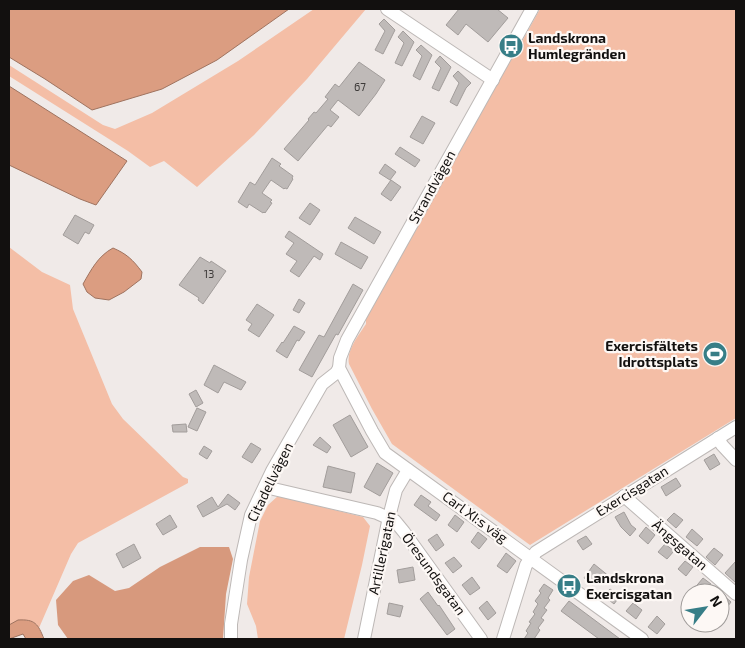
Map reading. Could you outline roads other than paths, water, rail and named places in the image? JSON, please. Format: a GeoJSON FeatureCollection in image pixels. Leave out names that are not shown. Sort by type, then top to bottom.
{"type":"FeatureCollection","features":[{"type":"Feature","properties":{"kind":"street"},"geometry":{"type":"LineString","coordinates":[[387,9],[493,80]]}},
{"type":"Feature","properties":{"kind":"street","name":"Strandvägen"},"geometry":{"type":"LineString","coordinates":[[340,368],[340,358],[347,340],[532,9]]}},
{"type":"Feature","properties":{"kind":"street","name":"Carl XI:s väg"},"geometry":{"type":"LineString","coordinates":[[340,368],[385,452],[642,639]]}},
{"type":"Feature","properties":{"kind":"street","name":"Citadellvägen"},"geometry":{"type":"LineString","coordinates":[[230,639],[241,560],[251,515],[272,471],[322,384],[340,368]]}},
{"type":"Feature","properties":{"kind":"street","name":"Exercisgatan"},"geometry":{"type":"LineString","coordinates":[[530,558],[536,552],[624,496],[736,427]]}},
{"type":"Feature","properties":{"kind":"street"},"geometry":{"type":"LineString","coordinates":[[718,438],[736,460]]}},
{"type":"Feature","properties":{"kind":"street","name":"Artillerigatan"},"geometry":{"type":"LineString","coordinates":[[364,639],[396,490],[408,470]]}},
{"type":"Feature","properties":{"kind":"street","name":"Öresundsgatan"},"geometry":{"type":"LineString","coordinates":[[265,487],[377,513],[395,521],[481,639]]}},
{"type":"Feature","properties":{"kind":"street","name":"Ängsgatan"},"geometry":{"type":"LineString","coordinates":[[624,496],[736,594]]}},
{"type":"Feature","properties":{"kind":"street"},"geometry":{"type":"LineString","coordinates":[[503,639],[530,558]]}},
{"type":"Feature","properties":{"kind":"place","name":"Landskrona Humlegränden"},"geometry":{"type":"Point","coordinates":[511,46]}},
{"type":"Feature","properties":{"kind":"place","name":"Exercisfältets Idrottsplats"},"geometry":{"type":"Point","coordinates":[715,354]}},
{"type":"Feature","properties":{"kind":"place","name":"Landskrona Exercisgatan"},"geometry":{"type":"Point","coordinates":[569,586]}}]}
